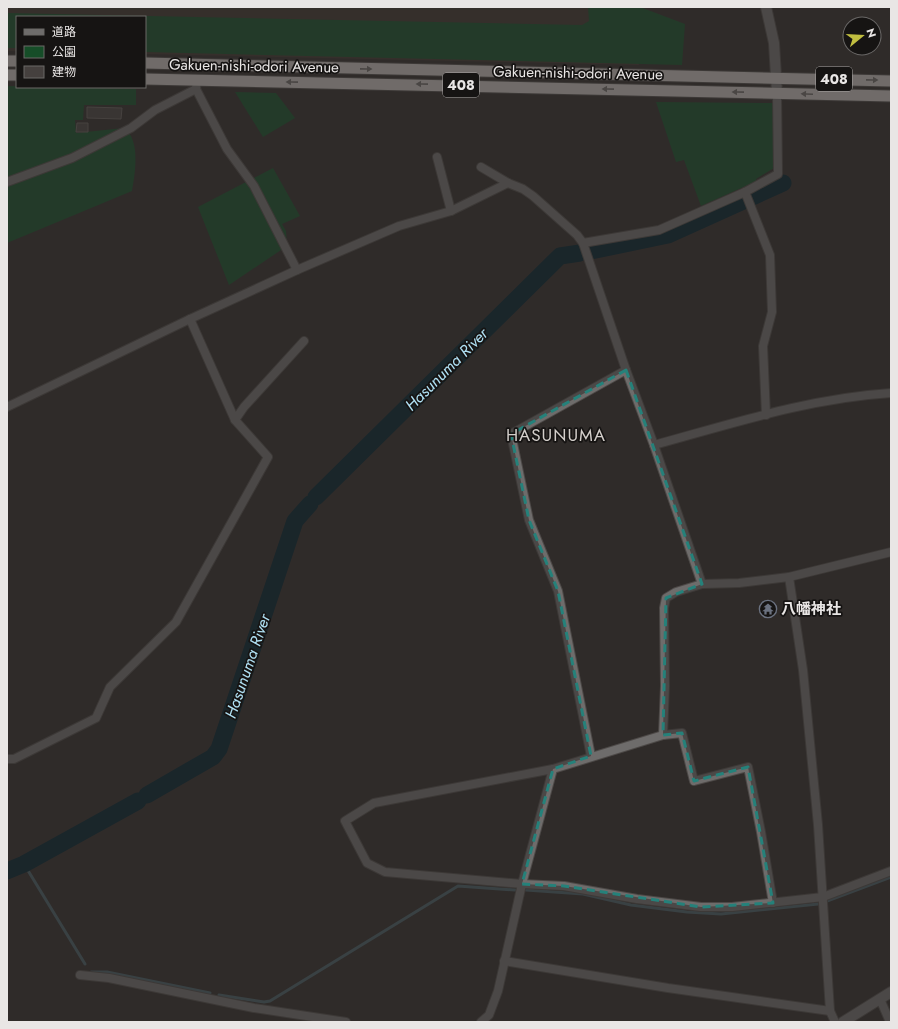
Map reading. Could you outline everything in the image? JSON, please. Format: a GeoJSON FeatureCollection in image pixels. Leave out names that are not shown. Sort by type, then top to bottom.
{"type":"FeatureCollection","features":[{"type":"Feature","properties":{"kind":"highway","name":"Gakuen-nishi-odori Avenue"},"geometry":{"type":"LineString","coordinates":[[146,63],[891,81]]}},
{"type":"Feature","properties":{"kind":"highway","name":"Gakuen-nishi-odori Avenue"},"geometry":{"type":"LineString","coordinates":[[146,79],[197,84],[891,96]]}},
{"type":"Feature","properties":{"kind":"street"},"geometry":{"type":"LineString","coordinates":[[583,243],[659,230],[745,193],[778,174],[777,78],[774,43],[766,7]]}},
{"type":"Feature","properties":{"kind":"street"},"geometry":{"type":"LineString","coordinates":[[7,182],[72,158],[131,128],[197,84],[226,149],[254,186],[297,270]]}},
{"type":"Feature","properties":{"kind":"street"},"geometry":{"type":"LineString","coordinates":[[437,157],[451,211]]}},
{"type":"Feature","properties":{"kind":"street"},"geometry":{"type":"LineString","coordinates":[[480,167],[523,188],[577,235],[583,243],[626,370],[654,445],[702,584]]}},
{"type":"Feature","properties":{"kind":"street"},"geometry":{"type":"LineString","coordinates":[[7,407],[190,319],[297,270],[400,226],[451,211],[508,182]]}},
{"type":"Feature","properties":{"kind":"street"},"geometry":{"type":"LineString","coordinates":[[745,193],[770,255],[772,312],[763,346],[766,415]]}},
{"type":"Feature","properties":{"kind":"street"},"geometry":{"type":"LineString","coordinates":[[7,759],[14,759],[96,718],[110,687],[176,622],[268,457],[235,420],[190,319]]}},
{"type":"Feature","properties":{"kind":"street"},"geometry":{"type":"LineString","coordinates":[[235,420],[244,407],[304,341]]}},
{"type":"Feature","properties":{"kind":"street"},"geometry":{"type":"LineString","coordinates":[[591,756],[558,592],[529,520],[511,434],[626,370]]}},
{"type":"Feature","properties":{"kind":"street"},"geometry":{"type":"LineString","coordinates":[[654,445],[766,415],[865,395],[891,393]]}},
{"type":"Feature","properties":{"kind":"street"},"geometry":{"type":"LineString","coordinates":[[663,735],[665,686],[664,608],[666,598],[676,592],[702,584],[739,583],[789,577],[891,552]]}},
{"type":"Feature","properties":{"kind":"street"},"geometry":{"type":"LineString","coordinates":[[789,577],[803,670],[830,1011],[835,1022]]}},
{"type":"Feature","properties":{"kind":"street"},"geometry":{"type":"LineString","coordinates":[[773,903],[748,767],[694,781],[682,733],[663,735],[553,769],[374,803],[344,821],[367,863],[385,872],[522,884],[564,886],[637,899],[701,907],[732,907],[773,903],[822,897],[891,871]]}},
{"type":"Feature","properties":{"kind":"street"},"geometry":{"type":"LineString","coordinates":[[481,1022],[490,1018],[498,991],[522,884],[553,769]]}},
{"type":"Feature","properties":{"kind":"street"},"geometry":{"type":"LineString","coordinates":[[504,961],[668,988],[830,1011]]}},
{"type":"Feature","properties":{"kind":"street"},"geometry":{"type":"LineString","coordinates":[[80,975],[108,978],[254,1008],[346,1022]]}},
{"type":"Feature","properties":{"kind":"street"},"geometry":{"type":"LineString","coordinates":[[843,1022],[891,992]]}},
{"type":"Feature","properties":{"kind":"street"},"geometry":{"type":"LineString","coordinates":[[880,999],[890,1022]]}},
{"type":"Feature","properties":{"kind":"highlighted area"},"geometry":{"type":"Polygon","coordinates":[[[626,370],[702,584],[666,598],[663,735],[682,733],[694,781],[748,767],[773,903],[701,907],[564,886],[522,884],[553,769],[591,756],[558,591],[529,520],[511,434],[626,370]]]}},
{"type":"Feature","properties":{"kind":"shaded area"},"geometry":{"type":"Polygon","coordinates":[[[7,7],[624,7],[639,65],[146,54],[146,16],[16,16],[16,51],[7,51],[7,7]]]}},
{"type":"Feature","properties":{"kind":"green space"},"geometry":{"type":"Polygon","coordinates":[[[588,7],[640,7],[685,24],[682,65],[146,52],[146,16],[16,16],[16,48],[7,48],[7,13],[582,25],[589,21],[588,7]]]}},
{"type":"Feature","properties":{"kind":"green space"},"geometry":{"type":"Polygon","coordinates":[[[7,86],[16,86],[16,88],[136,89],[136,105],[84,105],[83,120],[75,120],[76,133],[124,128],[129,133],[133,141],[136,158],[132,191],[7,243],[7,86]]]}},
{"type":"Feature","properties":{"kind":"green space"},"geometry":{"type":"Polygon","coordinates":[[[235,92],[276,93],[295,118],[263,137],[235,92]]]}},
{"type":"Feature","properties":{"kind":"green space"},"geometry":{"type":"Polygon","coordinates":[[[656,102],[773,103],[774,168],[756,179],[757,181],[701,206],[684,160],[676,162],[656,102]]]}},
{"type":"Feature","properties":{"kind":"green space"},"geometry":{"type":"Polygon","coordinates":[[[273,168],[300,216],[282,224],[286,231],[287,246],[229,285],[198,207],[273,168]]]}},
{"type":"Feature","properties":{"kind":"building"},"geometry":{"type":"Polygon","coordinates":[[[87,107],[122,108],[121,119],[87,118],[87,107]]]}},
{"type":"Feature","properties":{"kind":"building"},"geometry":{"type":"Polygon","coordinates":[[[77,123],[88,123],[88,132],[76,132],[77,123]]]}},
{"type":"Feature","properties":{"kind":"waterway","name":"Hasunuma River"},"geometry":{"type":"LineString","coordinates":[[591,251],[668,235],[783,183]]}},
{"type":"Feature","properties":{"kind":"waterway","name":"Hasunuma River"},"geometry":{"type":"LineString","coordinates":[[316,497],[560,256],[580,253]]}},
{"type":"Feature","properties":{"kind":"waterway","name":"Hasunuma River"},"geometry":{"type":"LineString","coordinates":[[147,795],[213,757],[219,749],[295,521],[310,504]]}},
{"type":"Feature","properties":{"kind":"waterway","name":"Hasunuma River"},"geometry":{"type":"LineString","coordinates":[[7,871],[24,864],[138,801]]}},
{"type":"Feature","properties":{"kind":"waterway"},"geometry":{"type":"LineString","coordinates":[[24,864],[85,964]]}},
{"type":"Feature","properties":{"kind":"waterway"},"geometry":{"type":"LineString","coordinates":[[827,901],[891,877]]}},
{"type":"Feature","properties":{"kind":"waterway"},"geometry":{"type":"LineString","coordinates":[[219,995],[264,1002],[270,1001],[458,886],[515,890]]}},
{"type":"Feature","properties":{"kind":"waterway"},"geometry":{"type":"LineString","coordinates":[[526,890],[583,894],[631,905],[687,912],[721,914],[818,904]]}},
{"type":"Feature","properties":{"kind":"waterway"},"geometry":{"type":"LineString","coordinates":[[91,972],[107,972],[210,993]]}},
{"type":"Feature","properties":{"kind":"place","name":"八幡神社"},"geometry":{"type":"Point","coordinates":[768,609]}},
{"type":"Feature","properties":{"kind":"district","name":"HASUNUMA"},"geometry":{"type":"Point","coordinates":[556,435]}}]}
